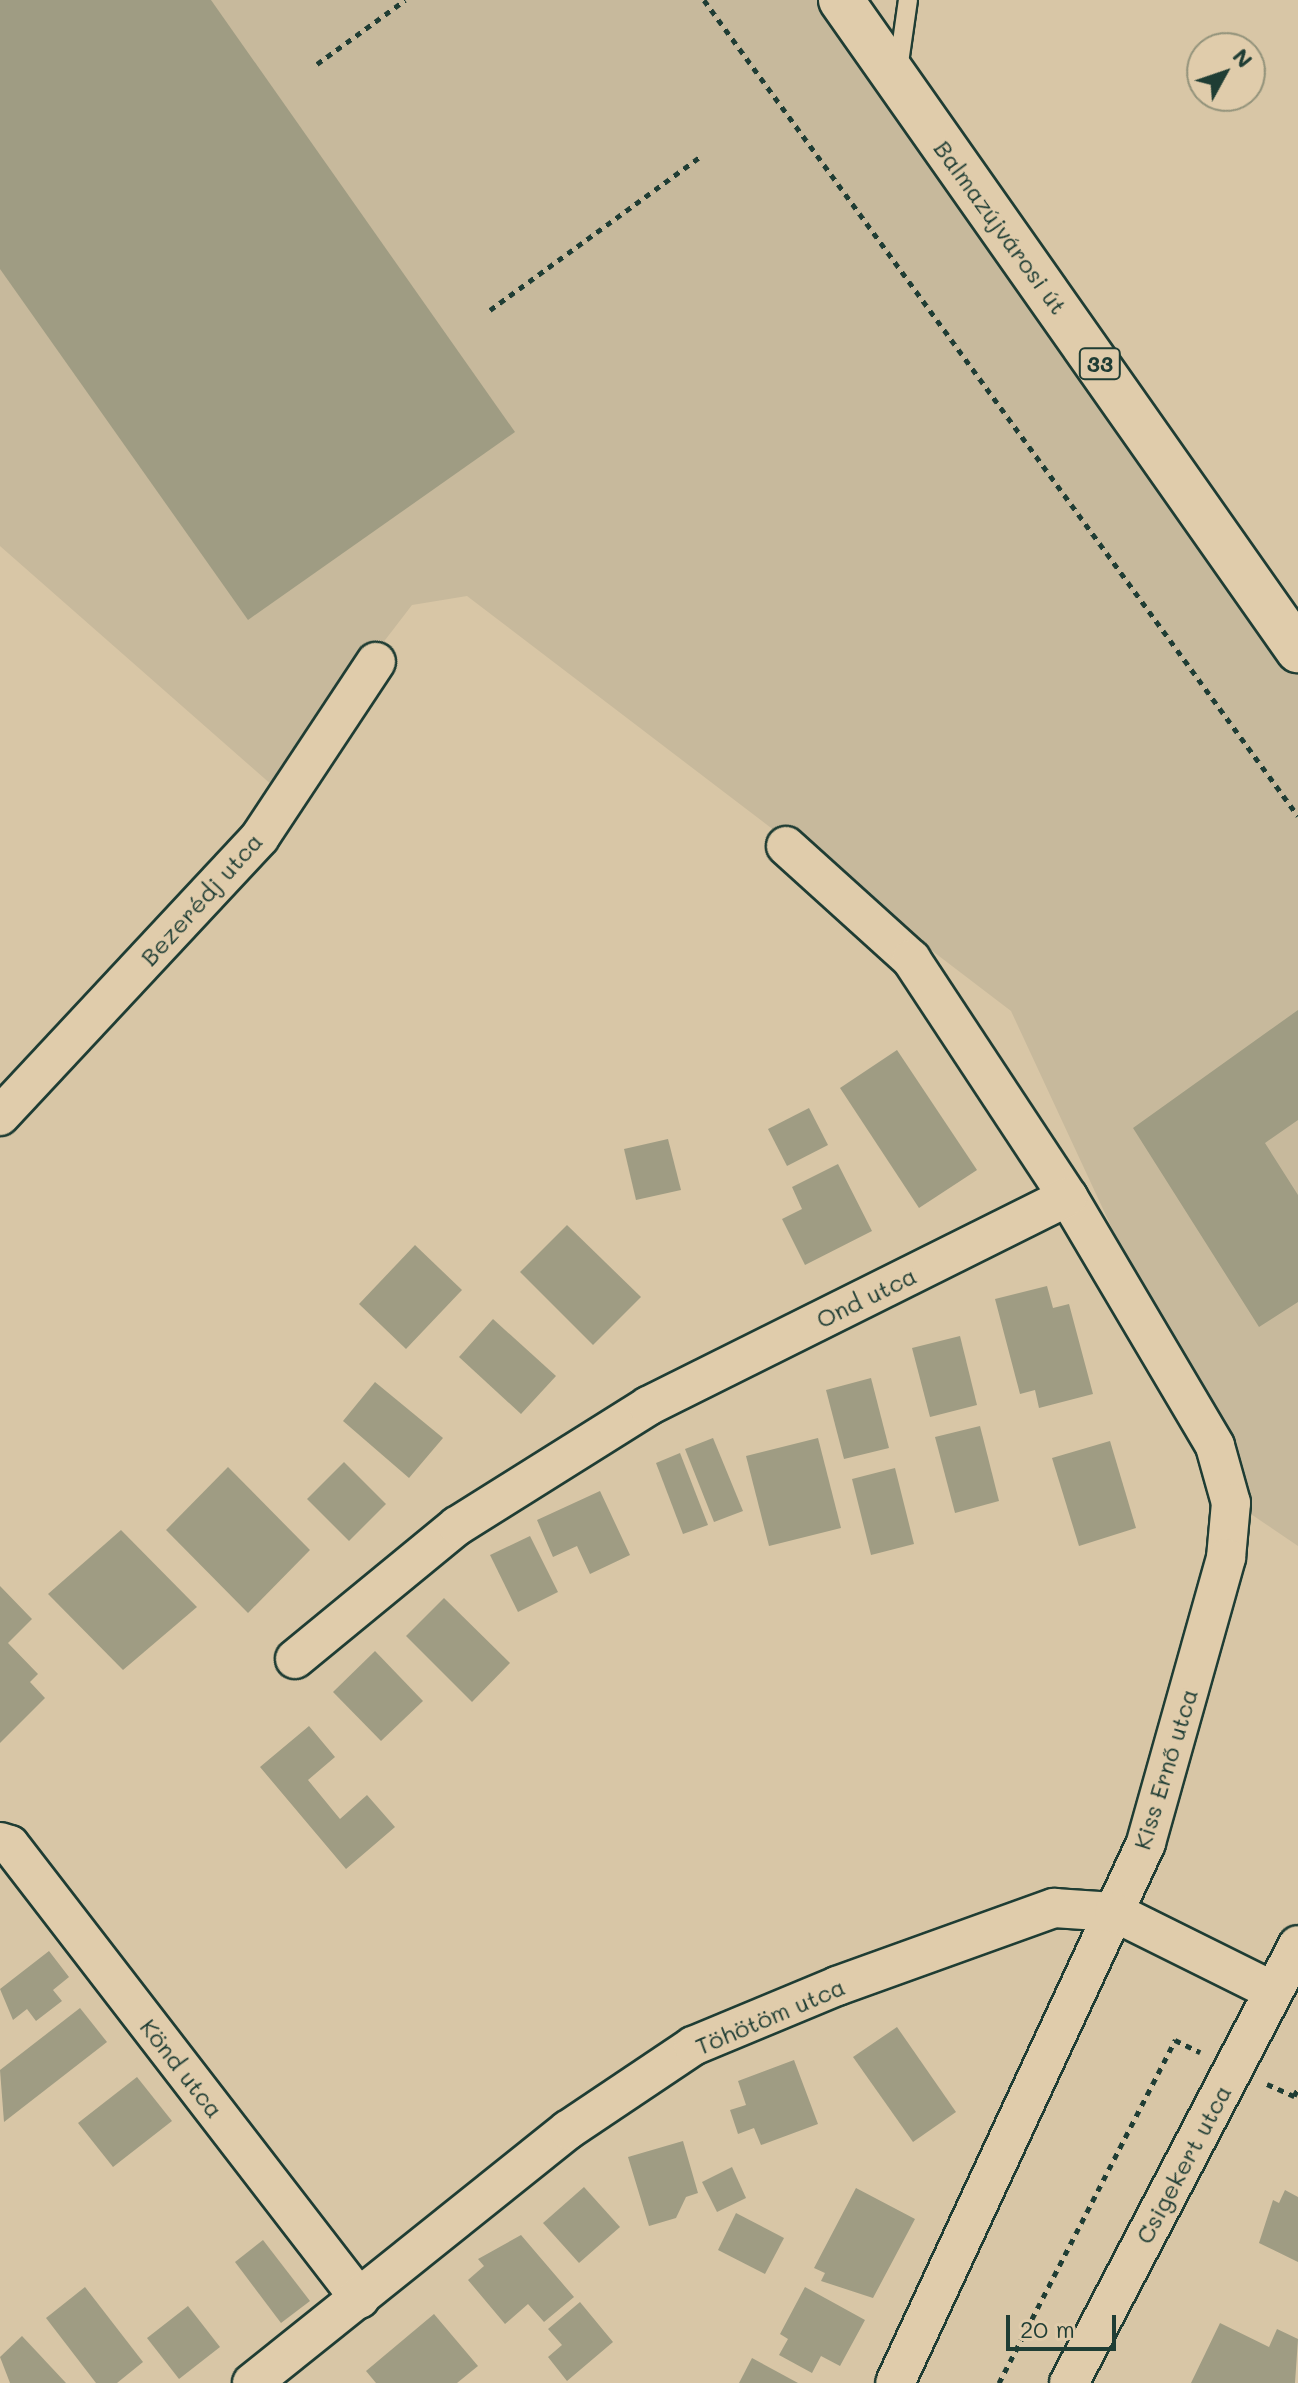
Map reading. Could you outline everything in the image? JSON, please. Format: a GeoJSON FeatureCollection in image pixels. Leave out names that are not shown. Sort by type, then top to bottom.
{"type":"FeatureCollection","features":[{"type":"Feature","properties":{"kind":"main road","name":"Balmazújvárosi út"},"geometry":{"type":"LineString","coordinates":[[841,0],[1298,650]]}},
{"type":"Feature","properties":{"kind":"street","name":"Bezerédj utca"},"geometry":{"type":"LineString","coordinates":[[0,1116],[260,837],[376,662]]}},
{"type":"Feature","properties":{"kind":"street"},"geometry":{"type":"LineString","coordinates":[[786,846],[911,959],[1068,1197]]}},
{"type":"Feature","properties":{"kind":"street","name":"Ond utca"},"geometry":{"type":"LineString","coordinates":[[295,1659],[457,1526],[648,1406],[1068,1197]]}},
{"type":"Feature","properties":{"kind":"street","name":"Kiss Ernő utca"},"geometry":{"type":"LineString","coordinates":[[895,2383],[1146,1843],[1226,1558],[1231,1503],[1215,1446],[1068,1197]]}},
{"type":"Feature","properties":{"kind":"street","name":"Könd utca"},"geometry":{"type":"LineString","coordinates":[[0,1842],[10,1845],[360,2299]]}},
{"type":"Feature","properties":{"kind":"street","name":"Töhötöm utca"},"geometry":{"type":"LineString","coordinates":[[252,2383],[568,2130],[693,2046],[1054,1908],[1114,1912],[1273,1991]]}},
{"type":"Feature","properties":{"kind":"street","name":"Csigekert utca"},"geometry":{"type":"LineString","coordinates":[[1069,2383],[1298,1945]]}},
{"type":"Feature","properties":{"kind":"lane"},"geometry":{"type":"LineString","coordinates":[[896,81],[908,0]]}},
{"type":"Feature","properties":{"kind":"path"},"geometry":{"type":"LineString","coordinates":[[317,64],[405,0]]}},
{"type":"Feature","properties":{"kind":"path"},"geometry":{"type":"LineString","coordinates":[[704,0],[1298,816]]}},
{"type":"Feature","properties":{"kind":"path"},"geometry":{"type":"LineString","coordinates":[[490,310],[700,157]]}},
{"type":"Feature","properties":{"kind":"path"},"geometry":{"type":"LineString","coordinates":[[999,2383],[1175,2040],[1294,2096],[1298,2089]]}},
{"type":"Feature","properties":{"kind":"shaded area"},"geometry":{"type":"Polygon","coordinates":[[[0,0],[861,0],[1298,639],[1298,1546],[1242,1508],[1011,1011],[467,596],[412,605],[273,786],[0,546],[0,0]]]}},
{"type":"Feature","properties":{"kind":"building"},"geometry":{"type":"Polygon","coordinates":[[[0,0],[211,0],[515,432],[248,620],[0,269],[0,0]]]}},
{"type":"Feature","properties":{"kind":"building"},"geometry":{"type":"Polygon","coordinates":[[[1298,1010],[1298,1120],[1265,1143],[1298,1195],[1298,1302],[1259,1327],[1133,1128],[1298,1010]]]}},
{"type":"Feature","properties":{"kind":"building"},"geometry":{"type":"Polygon","coordinates":[[[897,1050],[977,1170],[919,1208],[840,1088],[897,1050]]]}},
{"type":"Feature","properties":{"kind":"building"},"geometry":{"type":"Polygon","coordinates":[[[809,1108],[828,1145],[787,1166],[768,1129],[809,1108]]]}},
{"type":"Feature","properties":{"kind":"building"},"geometry":{"type":"Polygon","coordinates":[[[668,1139],[681,1190],[636,1200],[624,1149],[668,1139]]]}},
{"type":"Feature","properties":{"kind":"building"},"geometry":{"type":"Polygon","coordinates":[[[838,1164],[872,1231],[805,1265],[782,1219],[802,1209],[792,1187],[838,1164]]]}},
{"type":"Feature","properties":{"kind":"building"},"geometry":{"type":"Polygon","coordinates":[[[567,1225],[641,1297],[593,1345],[520,1272],[567,1225]]]}},
{"type":"Feature","properties":{"kind":"building"},"geometry":{"type":"Polygon","coordinates":[[[415,1245],[462,1290],[406,1349],[359,1304],[415,1245]]]}},
{"type":"Feature","properties":{"kind":"building"},"geometry":{"type":"Polygon","coordinates":[[[1047,1286],[1053,1308],[1069,1304],[1093,1394],[1039,1408],[1035,1390],[1020,1394],[995,1299],[1047,1286]]]}},
{"type":"Feature","properties":{"kind":"building"},"geometry":{"type":"Polygon","coordinates":[[[493,1319],[556,1376],[521,1414],[459,1357],[493,1319]]]}},
{"type":"Feature","properties":{"kind":"building"},"geometry":{"type":"Polygon","coordinates":[[[960,1336],[977,1405],[930,1417],[912,1348],[960,1336]]]}},
{"type":"Feature","properties":{"kind":"building"},"geometry":{"type":"Polygon","coordinates":[[[871,1378],[889,1448],[844,1459],[826,1390],[871,1378]]]}},
{"type":"Feature","properties":{"kind":"building"},"geometry":{"type":"Polygon","coordinates":[[[375,1382],[443,1438],[409,1478],[343,1421],[375,1382]]]}},
{"type":"Feature","properties":{"kind":"building"},"geometry":{"type":"Polygon","coordinates":[[[980,1426],[999,1501],[955,1513],[935,1437],[980,1426]]]}},
{"type":"Feature","properties":{"kind":"building"},"geometry":{"type":"Polygon","coordinates":[[[713,1438],[743,1511],[714,1522],[685,1449],[713,1438]]]}},
{"type":"Feature","properties":{"kind":"building"},"geometry":{"type":"Polygon","coordinates":[[[818,1438],[841,1528],[769,1546],[746,1456],[818,1438]]]}},
{"type":"Feature","properties":{"kind":"building"},"geometry":{"type":"Polygon","coordinates":[[[1110,1441],[1136,1528],[1079,1546],[1052,1458],[1110,1441]]]}},
{"type":"Feature","properties":{"kind":"building"},"geometry":{"type":"Polygon","coordinates":[[[680,1453],[708,1525],[683,1534],[656,1463],[680,1453]]]}},
{"type":"Feature","properties":{"kind":"building"},"geometry":{"type":"Polygon","coordinates":[[[344,1462],[386,1504],[349,1541],[307,1499],[344,1462]]]}},
{"type":"Feature","properties":{"kind":"building"},"geometry":{"type":"Polygon","coordinates":[[[228,1467],[310,1550],[248,1613],[166,1530],[228,1467]]]}},
{"type":"Feature","properties":{"kind":"building"},"geometry":{"type":"Polygon","coordinates":[[[895,1468],[914,1544],[871,1555],[852,1479],[895,1468]]]}},
{"type":"Feature","properties":{"kind":"building"},"geometry":{"type":"Polygon","coordinates":[[[600,1491],[630,1555],[590,1574],[577,1546],[553,1557],[537,1520],[600,1491]]]}},
{"type":"Feature","properties":{"kind":"building"},"geometry":{"type":"Polygon","coordinates":[[[121,1530],[197,1607],[123,1670],[48,1594],[121,1530]]]}},
{"type":"Feature","properties":{"kind":"building"},"geometry":{"type":"Polygon","coordinates":[[[530,1536],[558,1592],[518,1612],[490,1555],[530,1536]]]}},
{"type":"Feature","properties":{"kind":"building"},"geometry":{"type":"Polygon","coordinates":[[[0,1586],[32,1619],[8,1643],[38,1674],[30,1682],[45,1698],[0,1743],[0,1586]]]}},
{"type":"Feature","properties":{"kind":"building"},"geometry":{"type":"Polygon","coordinates":[[[444,1598],[510,1663],[472,1702],[406,1636],[444,1598]]]}},
{"type":"Feature","properties":{"kind":"building"},"geometry":{"type":"Polygon","coordinates":[[[375,1651],[423,1701],[381,1741],[333,1692],[375,1651]]]}},
{"type":"Feature","properties":{"kind":"building"},"geometry":{"type":"Polygon","coordinates":[[[309,1726],[335,1757],[308,1780],[340,1819],[367,1795],[395,1827],[346,1869],[260,1767],[309,1726]]]}},
{"type":"Feature","properties":{"kind":"building"},"geometry":{"type":"Polygon","coordinates":[[[49,1951],[69,1977],[53,1990],[62,2001],[36,2021],[27,2009],[13,2020],[0,1989],[49,1951]]]}},
{"type":"Feature","properties":{"kind":"building"},"geometry":{"type":"Polygon","coordinates":[[[80,2008],[107,2042],[4,2122],[0,2070],[80,2008]]]}},
{"type":"Feature","properties":{"kind":"building"},"geometry":{"type":"Polygon","coordinates":[[[897,2027],[956,2112],[913,2142],[853,2057],[897,2027]]]}},
{"type":"Feature","properties":{"kind":"building"},"geometry":{"type":"Polygon","coordinates":[[[794,2060],[818,2124],[761,2145],[754,2128],[738,2134],[730,2110],[746,2105],[738,2081],[794,2060]]]}},
{"type":"Feature","properties":{"kind":"building"},"geometry":{"type":"Polygon","coordinates":[[[137,2077],[172,2121],[113,2167],[78,2123],[137,2077]]]}},
{"type":"Feature","properties":{"kind":"building"},"geometry":{"type":"Polygon","coordinates":[[[683,2141],[698,2193],[686,2197],[676,2218],[649,2226],[628,2157],[683,2141]]]}},
{"type":"Feature","properties":{"kind":"building"},"geometry":{"type":"Polygon","coordinates":[[[732,2167],[746,2198],[717,2212],[702,2182],[732,2167]]]}},
{"type":"Feature","properties":{"kind":"building"},"geometry":{"type":"Polygon","coordinates":[[[584,2187],[620,2227],[579,2263],[543,2223],[584,2187]]]}},
{"type":"Feature","properties":{"kind":"building"},"geometry":{"type":"Polygon","coordinates":[[[856,2188],[915,2219],[873,2298],[821,2281],[825,2273],[814,2268],[856,2188]]]}},
{"type":"Feature","properties":{"kind":"building"},"geometry":{"type":"Polygon","coordinates":[[[1285,2190],[1298,2197],[1298,2262],[1259,2243],[1273,2200],[1279,2203],[1285,2190]]]}},
{"type":"Feature","properties":{"kind":"building"},"geometry":{"type":"Polygon","coordinates":[[[736,2213],[784,2238],[765,2274],[718,2250],[736,2213]]]}},
{"type":"Feature","properties":{"kind":"building"},"geometry":{"type":"Polygon","coordinates":[[[521,2235],[574,2297],[544,2322],[528,2304],[505,2324],[468,2280],[484,2266],[478,2259],[521,2235]]]}},
{"type":"Feature","properties":{"kind":"building"},"geometry":{"type":"Polygon","coordinates":[[[263,2240],[310,2301],[281,2323],[235,2262],[263,2240]]]}},
{"type":"Feature","properties":{"kind":"building"},"geometry":{"type":"Polygon","coordinates":[[[85,2287],[143,2362],[117,2383],[96,2383],[46,2318],[85,2287]]]}},
{"type":"Feature","properties":{"kind":"building"},"geometry":{"type":"Polygon","coordinates":[[[805,2287],[865,2320],[840,2366],[821,2356],[812,2373],[779,2355],[788,2339],[780,2334],[805,2287]]]}},
{"type":"Feature","properties":{"kind":"building"},"geometry":{"type":"Polygon","coordinates":[[[580,2302],[613,2342],[567,2381],[548,2357],[562,2345],[548,2329],[580,2302]]]}},
{"type":"Feature","properties":{"kind":"building"},"geometry":{"type":"Polygon","coordinates":[[[188,2306],[220,2347],[179,2379],[147,2338],[188,2306]]]}},
{"type":"Feature","properties":{"kind":"building"},"geometry":{"type":"Polygon","coordinates":[[[434,2314],[478,2366],[457,2383],[376,2383],[366,2371],[434,2314]]]}},
{"type":"Feature","properties":{"kind":"building"},"geometry":{"type":"Polygon","coordinates":[[[1220,2323],[1269,2347],[1277,2329],[1298,2339],[1295,2383],[1191,2383],[1220,2323]]]}},
{"type":"Feature","properties":{"kind":"building"},"geometry":{"type":"Polygon","coordinates":[[[22,2336],[66,2383],[10,2383],[0,2357],[22,2336]]]}},
{"type":"Feature","properties":{"kind":"building"},"geometry":{"type":"Polygon","coordinates":[[[752,2358],[798,2383],[739,2383],[752,2358]]]}}]}
